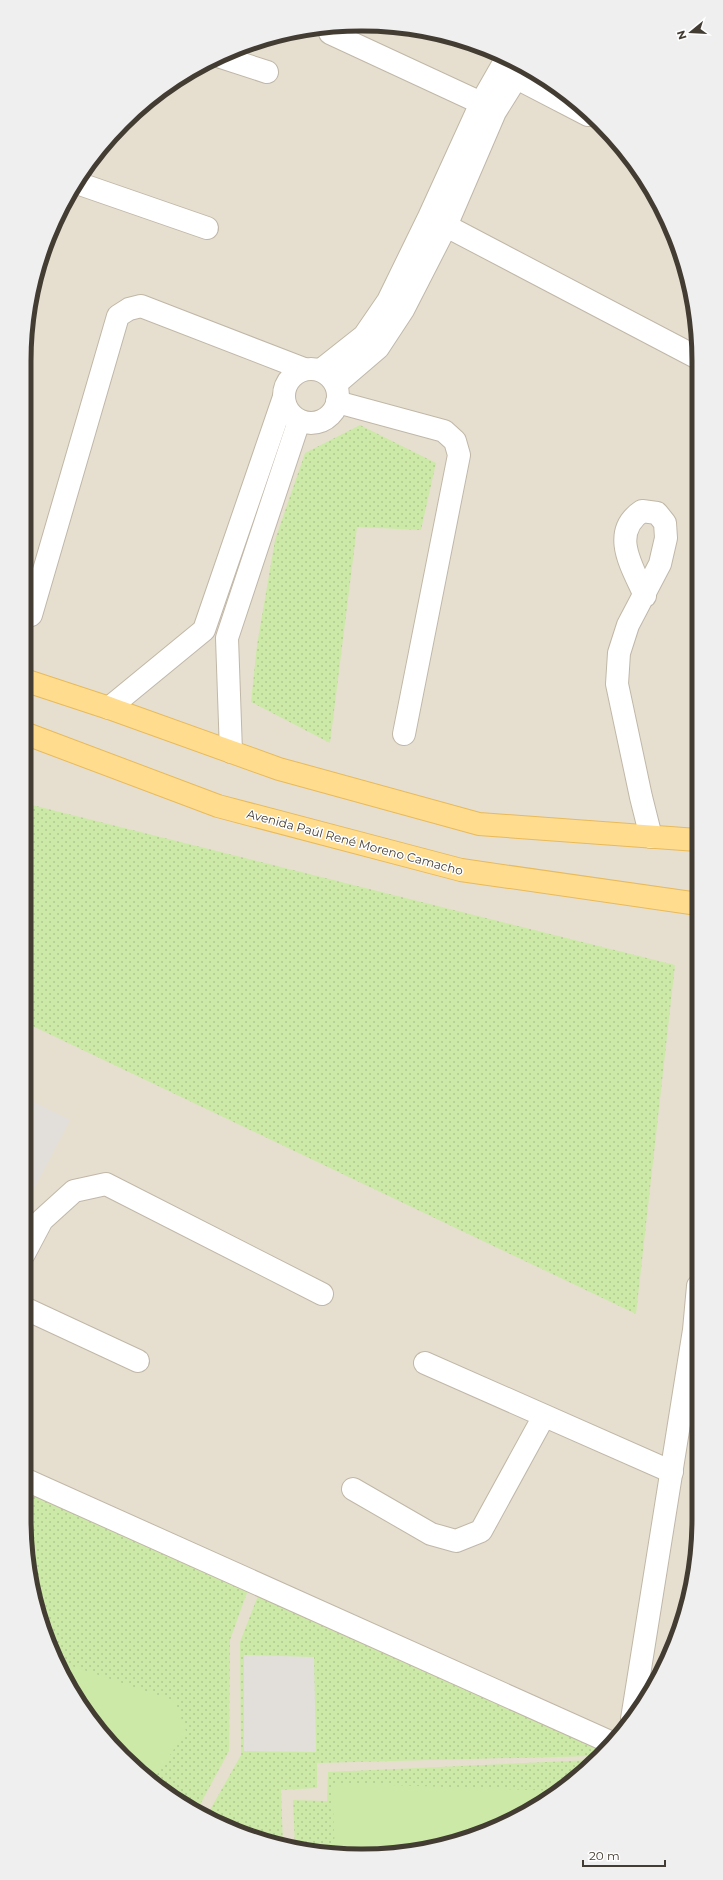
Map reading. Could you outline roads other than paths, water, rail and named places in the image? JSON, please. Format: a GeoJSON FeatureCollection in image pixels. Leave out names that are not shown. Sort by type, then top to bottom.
{"type":"FeatureCollection","features":[{"type":"Feature","properties":{"kind":"main road"},"geometry":{"type":"LineString","coordinates":[[31,682],[280,769],[478,824],[692,840]]}},
{"type":"Feature","properties":{"kind":"main road","name":"Avenida Paúl René Moreno Camacho"},"geometry":{"type":"LineString","coordinates":[[31,736],[218,806],[461,870],[692,903]]}},
{"type":"Feature","properties":{"kind":"street"},"geometry":{"type":"LineString","coordinates":[[330,33],[488,107]]}},
{"type":"Feature","properties":{"kind":"street"},"geometry":{"type":"LineString","coordinates":[[229,59],[267,72]]}},
{"type":"Feature","properties":{"kind":"street"},"geometry":{"type":"LineString","coordinates":[[108,708],[204,630],[289,380],[296,373],[324,381],[378,348],[403,310],[437,222],[488,107],[511,69],[567,102]]}},
{"type":"Feature","properties":{"kind":"street"},"geometry":{"type":"LineString","coordinates":[[82,185],[207,228]]}},
{"type":"Feature","properties":{"kind":"street"},"geometry":{"type":"LineString","coordinates":[[437,222],[692,354]]}},
{"type":"Feature","properties":{"kind":"street"},"geometry":{"type":"LineString","coordinates":[[31,615],[118,316],[129,309],[142,306],[444,431],[455,440],[459,455],[404,734]]}},
{"type":"Feature","properties":{"kind":"street"},"geometry":{"type":"LineString","coordinates":[[284,397],[292,414],[299,421],[309,423],[327,418],[334,410],[324,381]]}},
{"type":"Feature","properties":{"kind":"street"},"geometry":{"type":"LineString","coordinates":[[231,752],[228,638],[299,421]]}},
{"type":"Feature","properties":{"kind":"street"},"geometry":{"type":"LineString","coordinates":[[645,596],[628,625],[619,653],[617,684],[637,782],[651,837]]}},
{"type":"Feature","properties":{"kind":"street"},"geometry":{"type":"LineString","coordinates":[[31,1236],[42,1220],[74,1190],[106,1184],[322,1294]]}},
{"type":"Feature","properties":{"kind":"street"},"geometry":{"type":"LineString","coordinates":[[31,1311],[138,1361]]}},
{"type":"Feature","properties":{"kind":"street"},"geometry":{"type":"LineString","coordinates":[[644,1689],[672,1472],[692,1354]]}},
{"type":"Feature","properties":{"kind":"street"},"geometry":{"type":"LineString","coordinates":[[425,1363],[672,1472]]}},
{"type":"Feature","properties":{"kind":"street"},"geometry":{"type":"LineString","coordinates":[[353,1489],[430,1534],[456,1541],[481,1531],[544,1416]]}},
{"type":"Feature","properties":{"kind":"street"},"geometry":{"type":"LineString","coordinates":[[31,1483],[606,1740]]}}]}
